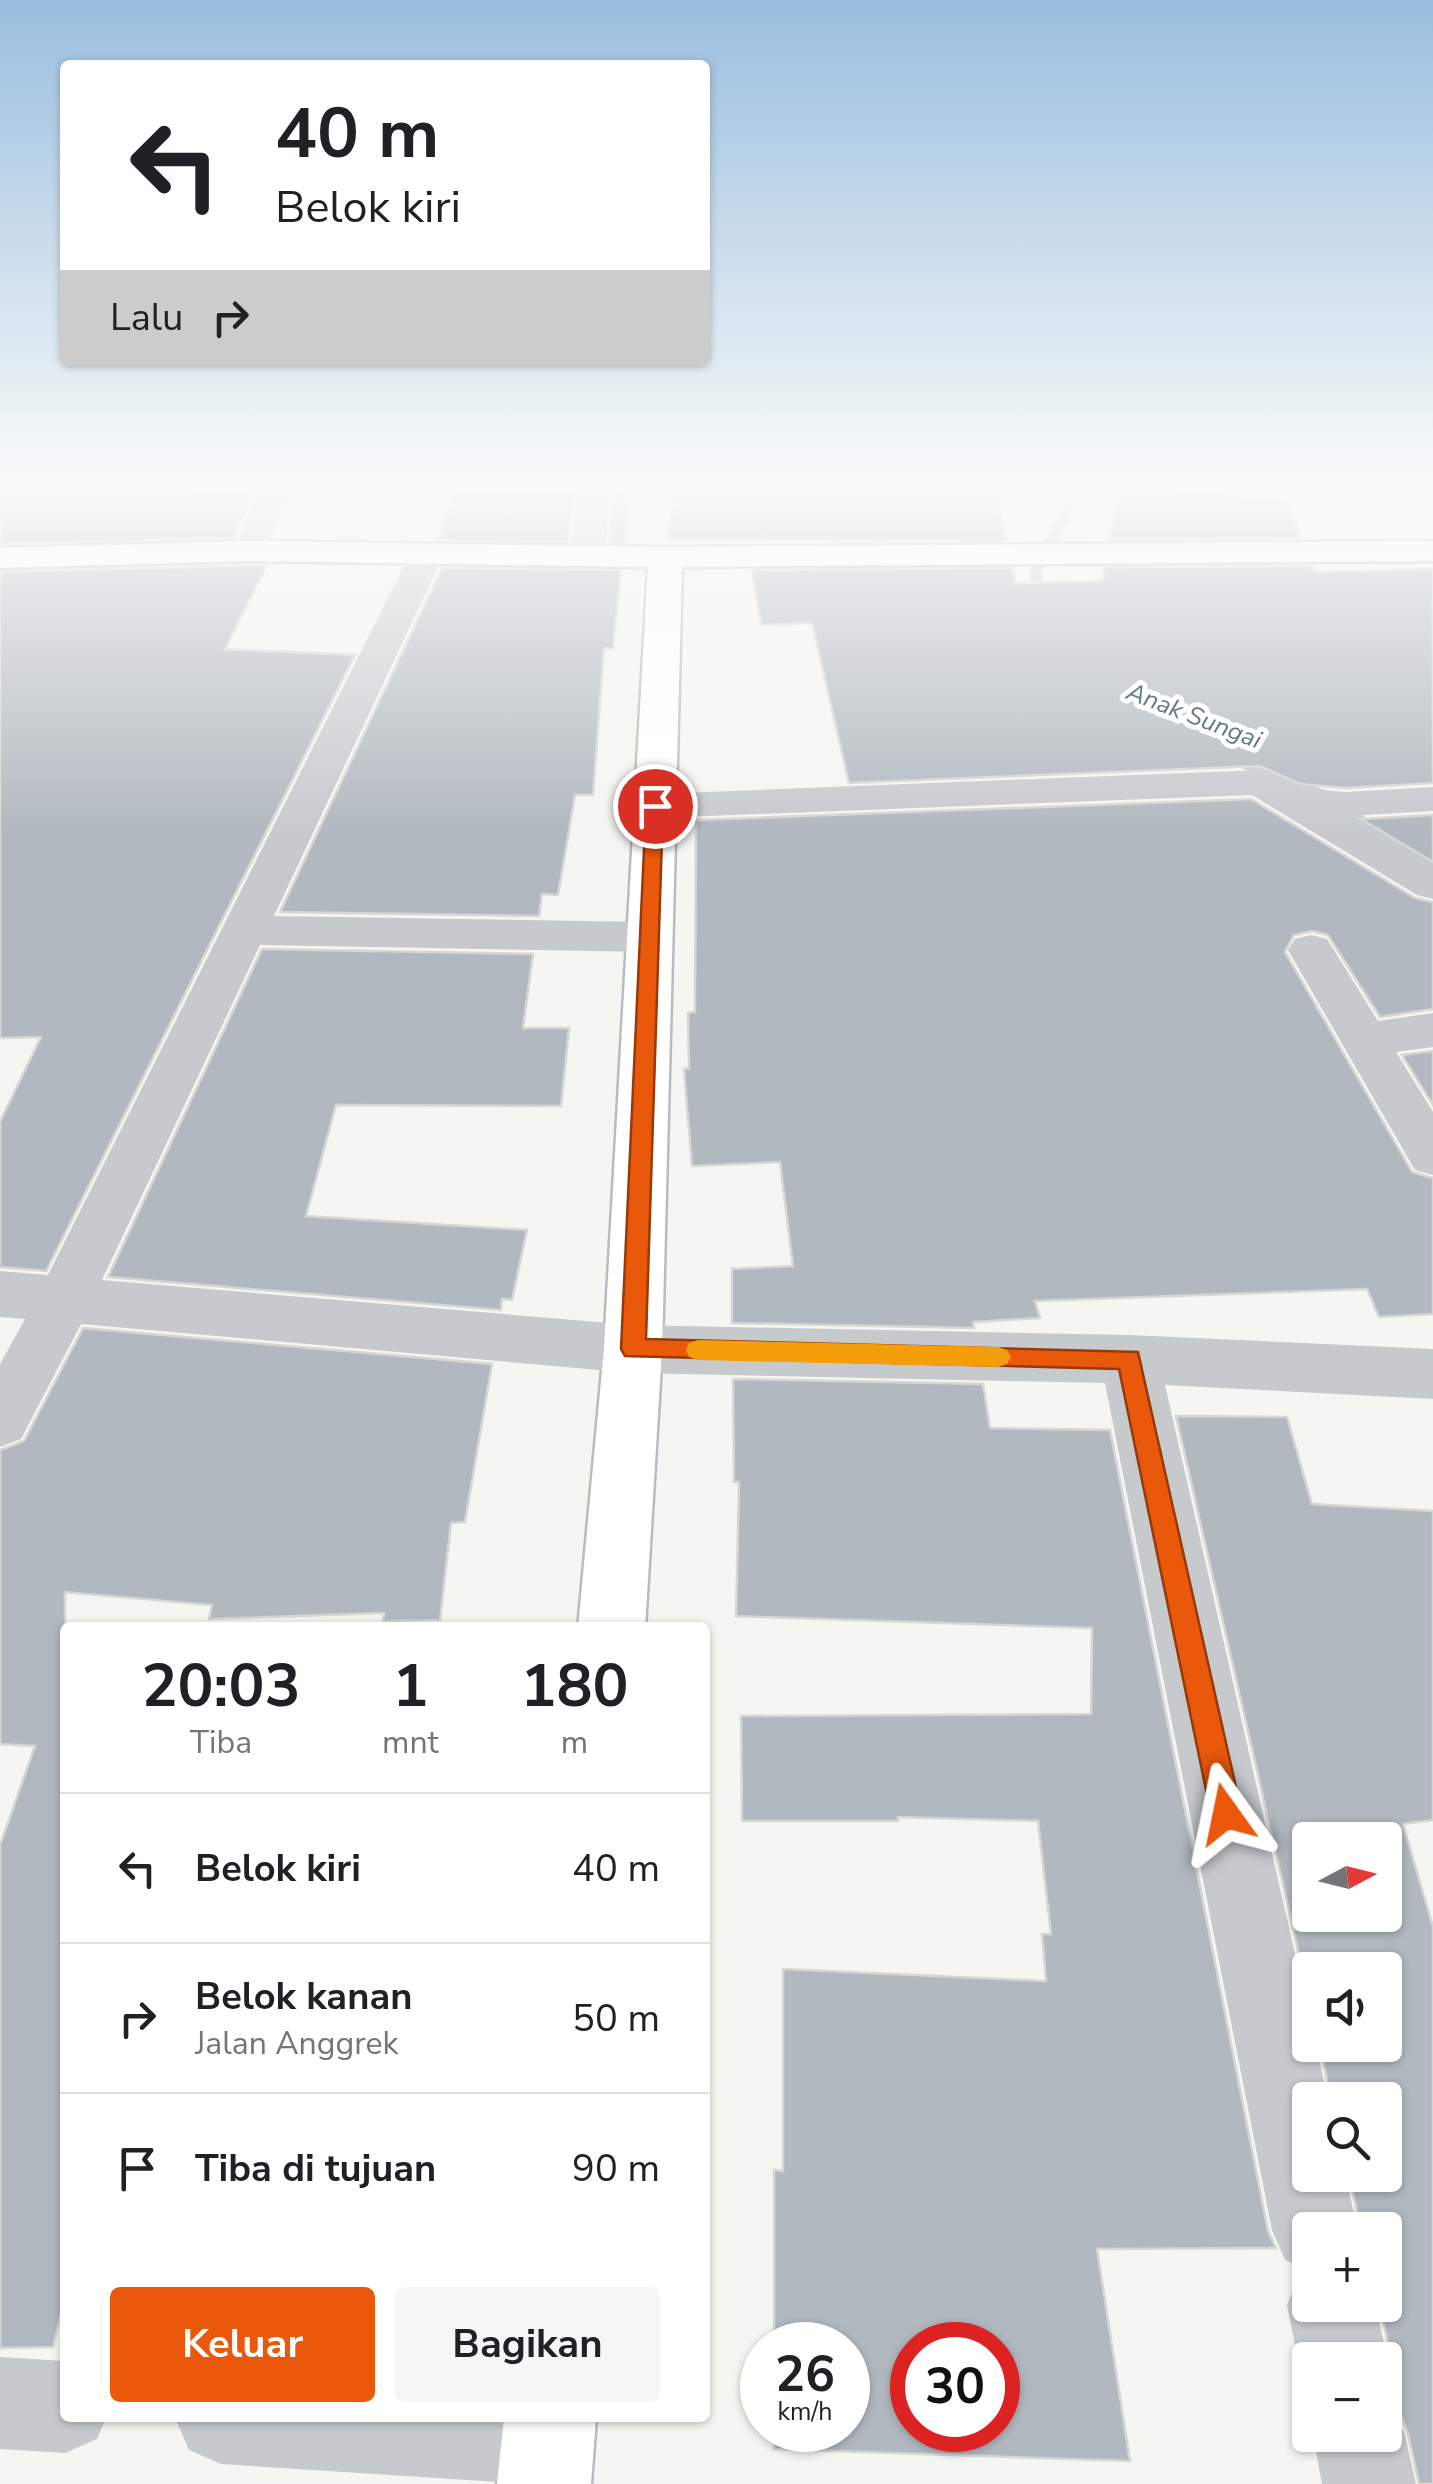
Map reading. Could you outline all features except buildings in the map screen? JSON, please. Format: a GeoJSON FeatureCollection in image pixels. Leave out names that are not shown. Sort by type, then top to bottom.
{"type":"FeatureCollection","features":[{"type":"Feature","properties":{"kind":"street"},"geometry":{"type":"LineString","coordinates":[[0,1421],[66,1297],[403,603]]}},
{"type":"Feature","properties":{"kind":"street"},"geometry":{"type":"LineString","coordinates":[[612,1622],[633,1349],[663,603]]}},
{"type":"Feature","properties":{"kind":"street"},"geometry":{"type":"LineString","coordinates":[[655,806],[1260,782],[1433,884]]}},
{"type":"Feature","properties":{"kind":"street"},"geometry":{"type":"LineString","coordinates":[[1292,800],[1345,804],[1433,799]]}},
{"type":"Feature","properties":{"kind":"street"},"geometry":{"type":"LineString","coordinates":[[245,930],[649,937]]}},
{"type":"Feature","properties":{"kind":"street"},"geometry":{"type":"LineString","coordinates":[[1310,950],[1433,1156]]}},
{"type":"Feature","properties":{"kind":"street"},"geometry":{"type":"LineString","coordinates":[[1364,1040],[1433,1030]]}},
{"type":"Feature","properties":{"kind":"street"},"geometry":{"type":"LineString","coordinates":[[0,1294],[633,1349],[1130,1360],[1433,1374]]}},
{"type":"Feature","properties":{"kind":"street"},"geometry":{"type":"LineString","coordinates":[[1130,1360],[1311,2212]]}},
{"type":"Feature","properties":{"kind":"street"},"geometry":{"type":"LineString","coordinates":[[0,2403],[60,2407]]}},
{"type":"Feature","properties":{"kind":"street"},"geometry":{"type":"LineString","coordinates":[[266,2422],[547,2447]]}},
{"type":"Feature","properties":{"kind":"street"},"geometry":{"type":"LineString","coordinates":[[1362,2452],[1369,2484]]}},
{"type":"Feature","properties":{"kind":"waterway","name":"Anak Sungai"},"geometry":{"type":"LineString","coordinates":[[1043,603],[1044,608]]}},
{"type":"Feature","properties":{"kind":"waterway","name":"Anak Sungai"},"geometry":{"type":"LineString","coordinates":[[1225,757],[1320,793],[1433,870]]}},
{"type":"Feature","properties":{"kind":"slow traffic"},"geometry":{"type":"LineString","coordinates":[[698,1350],[998,1357]]}},
{"type":"Feature","properties":{"kind":"route"},"geometry":{"type":"LineString","coordinates":[[655,806],[633,1349],[1130,1360],[1226,1814]]}}]}
